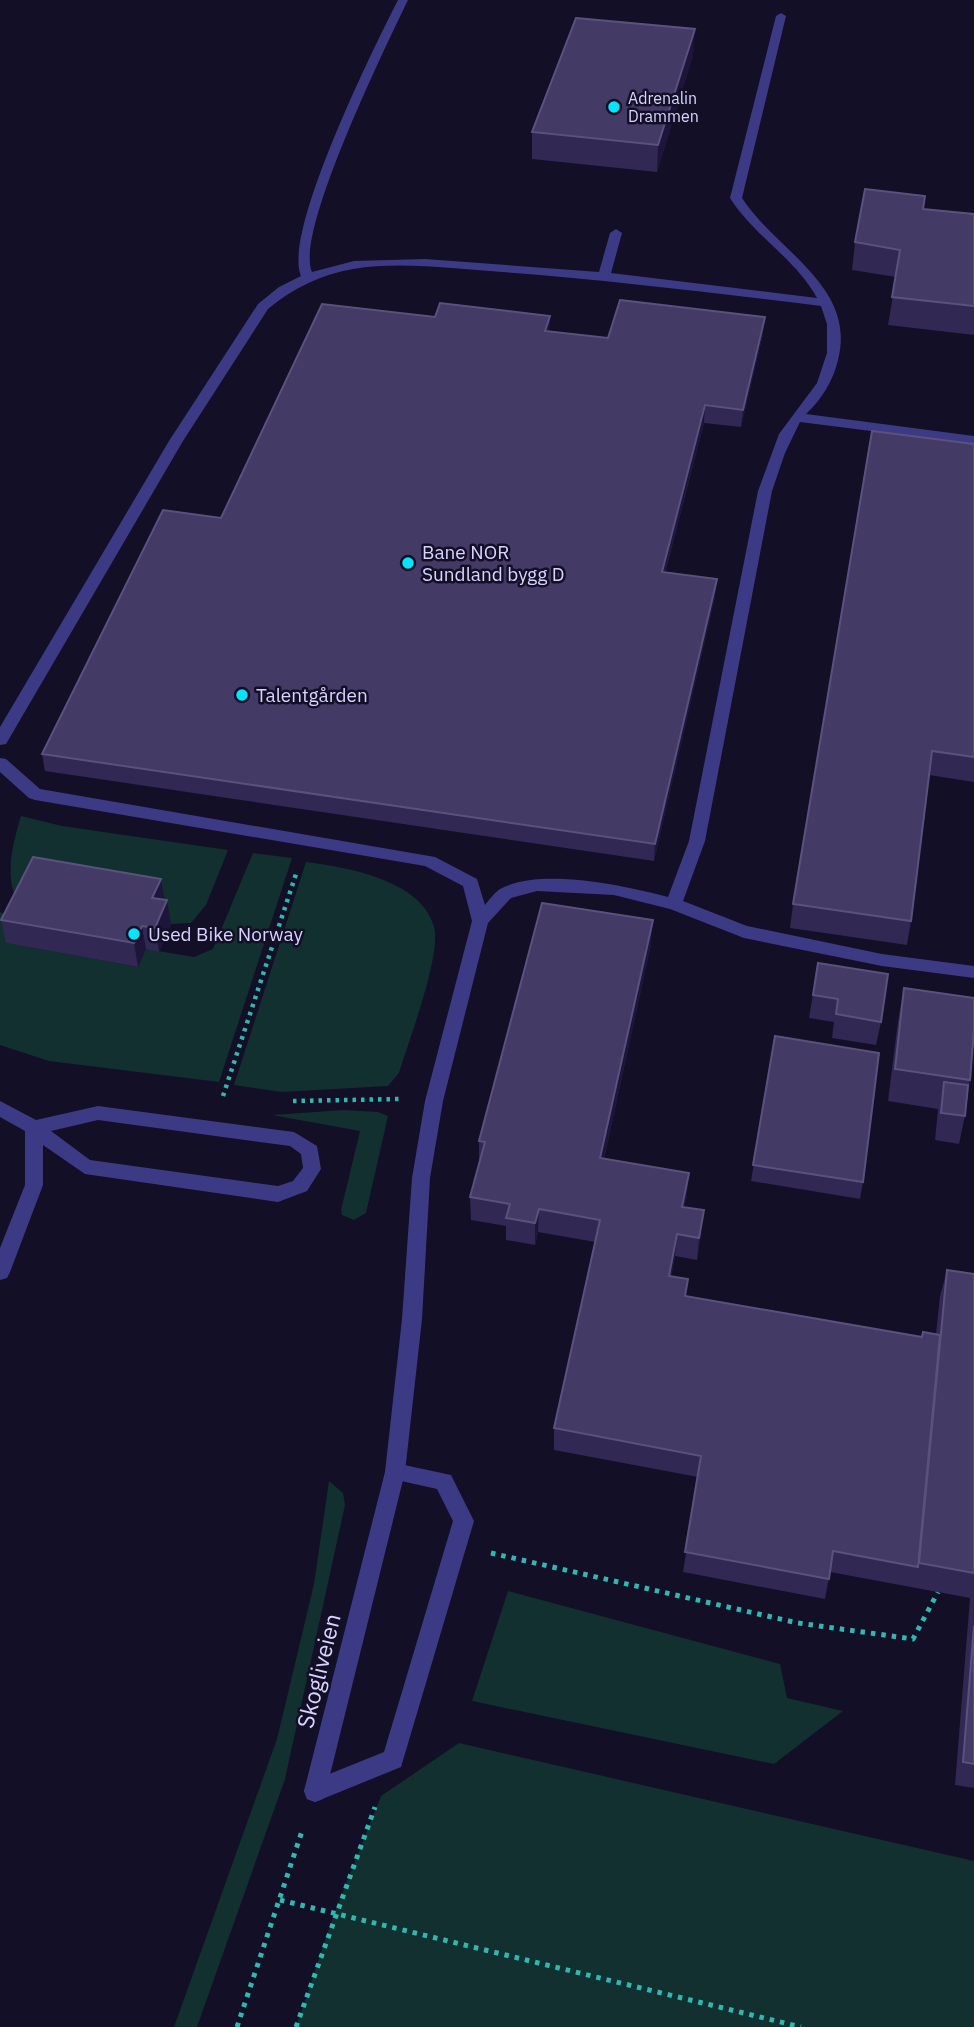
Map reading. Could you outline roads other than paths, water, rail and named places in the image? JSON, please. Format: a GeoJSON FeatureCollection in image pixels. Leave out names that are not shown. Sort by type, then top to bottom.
{"type":"FeatureCollection","features":[{"type":"Feature","properties":{"kind":"street"},"geometry":{"type":"LineString","coordinates":[[308,277],[302,264],[307,225],[360,88],[403,0]]}},
{"type":"Feature","properties":{"kind":"street"},"geometry":{"type":"LineString","coordinates":[[674,904],[698,841],[765,491],[778,453],[796,417],[813,400],[829,374],[836,351],[836,324],[813,280],[790,255],[744,214],[736,198],[781,16]]}},
{"type":"Feature","properties":{"kind":"street"},"geometry":{"type":"LineString","coordinates":[[604,276],[616,233]]}},
{"type":"Feature","properties":{"kind":"street"},"geometry":{"type":"LineString","coordinates":[[0,740],[176,441],[263,307],[283,290],[308,277],[354,265],[394,263],[470,265],[604,276],[827,303]]}},
{"type":"Feature","properties":{"kind":"street"},"geometry":{"type":"LineString","coordinates":[[796,417],[974,440]]}},
{"type":"Feature","properties":{"kind":"street"},"geometry":{"type":"LineString","coordinates":[[0,763],[35,794],[429,861],[471,883],[480,921]]}},
{"type":"Feature","properties":{"kind":"street"},"geometry":{"type":"LineString","coordinates":[[480,921],[505,894],[537,885],[614,889],[674,904],[744,932],[882,960],[974,972]]}},
{"type":"Feature","properties":{"kind":"street","name":"Skogliveien"},"geometry":{"type":"LineString","coordinates":[[395,1472],[444,1481],[464,1521],[393,1759],[315,1791],[395,1472],[412,1319],[421,1178],[434,1101],[480,921]]}},
{"type":"Feature","properties":{"kind":"street"},"geometry":{"type":"LineString","coordinates":[[0,1108],[34,1128],[85,1167],[278,1194],[300,1186],[312,1169],[310,1151],[303,1143],[282,1136],[98,1113],[34,1128]]}},
{"type":"Feature","properties":{"kind":"street"},"geometry":{"type":"LineString","coordinates":[[0,1272],[34,1185],[34,1128]]}},
{"type":"Feature","properties":{"kind":"place","name":"Adrenalin Drammen"},"geometry":{"type":"Point","coordinates":[614,107]}},
{"type":"Feature","properties":{"kind":"place","name":"Bane NOR Sundland bygg D"},"geometry":{"type":"Point","coordinates":[408,563]}},
{"type":"Feature","properties":{"kind":"place","name":"Talentgården"},"geometry":{"type":"Point","coordinates":[242,695]}},
{"type":"Feature","properties":{"kind":"place","name":"Used Bike Norway"},"geometry":{"type":"Point","coordinates":[134,934]}}]}
